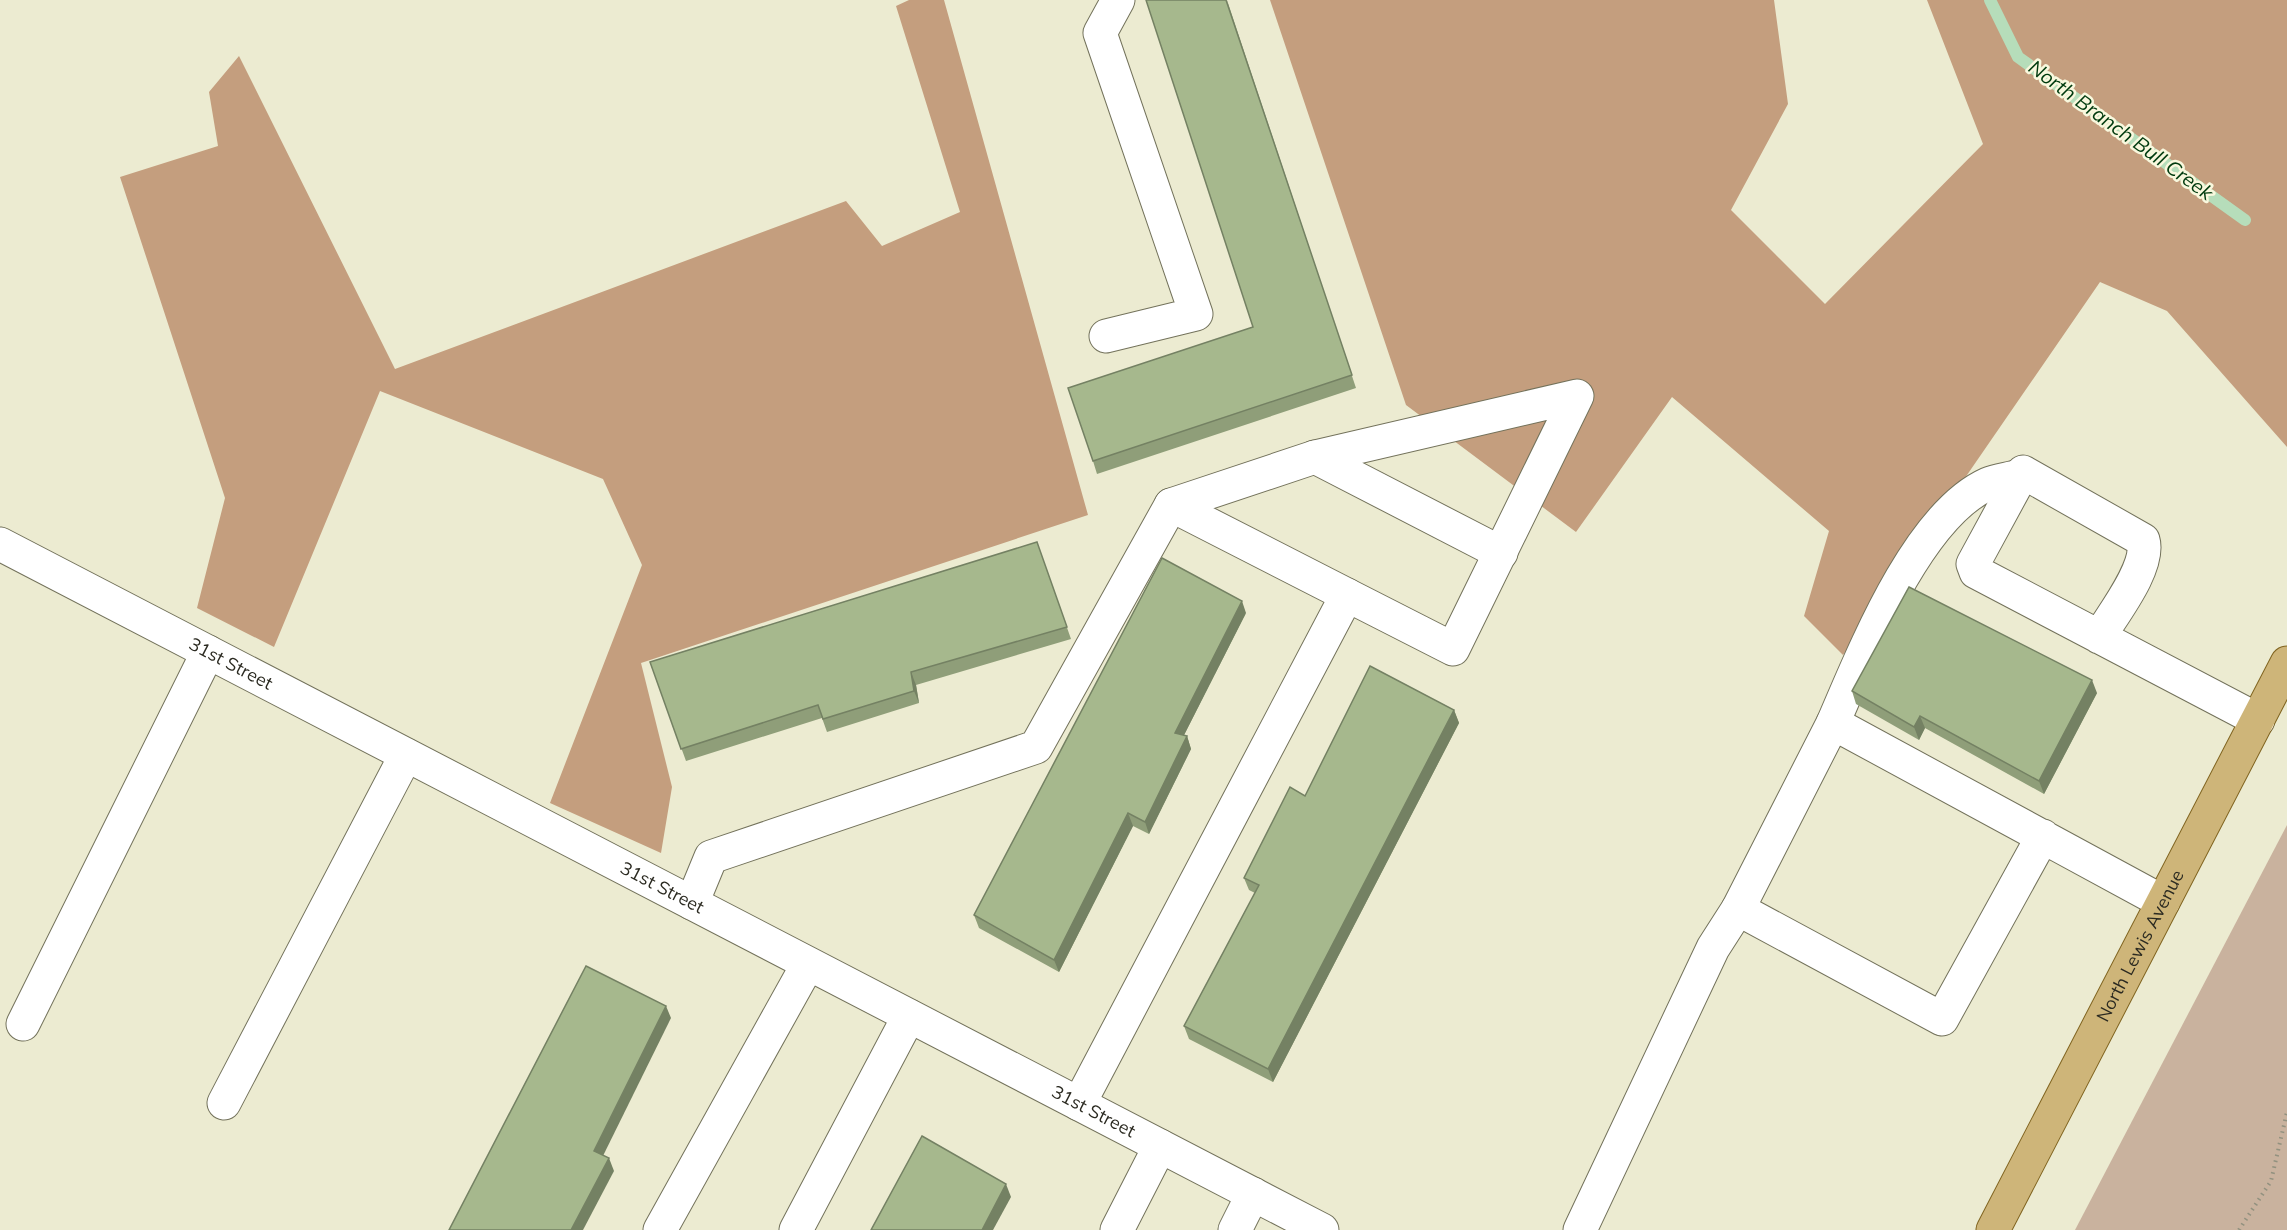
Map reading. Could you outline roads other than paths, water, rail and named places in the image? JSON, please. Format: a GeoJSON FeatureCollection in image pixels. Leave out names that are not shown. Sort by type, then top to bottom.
{"type":"FeatureCollection","features":[{"type":"Feature","properties":{"kind":"main road","name":"North Lewis Avenue"},"geometry":{"type":"LineString","coordinates":[[1993,1230],[2287,663]]}},
{"type":"Feature","properties":{"kind":"street"},"geometry":{"type":"LineString","coordinates":[[1106,336],[1196,314],[1100,33],[1118,0]]}},
{"type":"Feature","properties":{"kind":"street"},"geometry":{"type":"LineString","coordinates":[[692,903],[711,857],[1036,747],[1171,505],[1315,457],[1577,396],[1453,649],[1171,505]]}},
{"type":"Feature","properties":{"kind":"street"},"geometry":{"type":"LineString","coordinates":[[1315,457],[1501,553]]}},
{"type":"Feature","properties":{"kind":"street"},"geometry":{"type":"LineString","coordinates":[[2099,637],[2142,566],[2145,548],[2143,540],[2023,472],[1973,564],[1976,572],[2099,637],[2258,720]]}},
{"type":"Feature","properties":{"kind":"street"},"geometry":{"type":"LineString","coordinates":[[1580,1230],[1713,948],[1738,909],[1833,723],[1859,663],[1903,576],[1937,526],[1966,499],[1988,484],[2019,476]]}},
{"type":"Feature","properties":{"kind":"street","name":"31st Street"},"geometry":{"type":"LineString","coordinates":[[0,544],[1322,1230]]}},
{"type":"Feature","properties":{"kind":"street"},"geometry":{"type":"LineString","coordinates":[[1079,1104],[1347,595]]}},
{"type":"Feature","properties":{"kind":"street"},"geometry":{"type":"LineString","coordinates":[[24,1024],[208,652]]}},
{"type":"Feature","properties":{"kind":"street"},"geometry":{"type":"LineString","coordinates":[[1833,723],[2163,902]]}},
{"type":"Feature","properties":{"kind":"street"},"geometry":{"type":"LineString","coordinates":[[225,1103],[406,755]]}},
{"type":"Feature","properties":{"kind":"street"},"geometry":{"type":"LineString","coordinates":[[1738,909],[1942,1019],[2043,836]]}},
{"type":"Feature","properties":{"kind":"street"},"geometry":{"type":"LineString","coordinates":[[660,1230],[808,964]]}},
{"type":"Feature","properties":{"kind":"street"},"geometry":{"type":"LineString","coordinates":[[796,1230],[909,1016]]}},
{"type":"Feature","properties":{"kind":"street"},"geometry":{"type":"LineString","coordinates":[[1117,1230],[1160,1146]]}},
{"type":"Feature","properties":{"kind":"street"},"geometry":{"type":"LineString","coordinates":[[1235,1230],[1253,1194]]}},
{"type":"Feature","properties":{"kind":"waterway","name":"North Branch Bull Creek"},"geometry":{"type":"LineString","coordinates":[[1990,0],[2018,57],[2245,220]]}}]}
